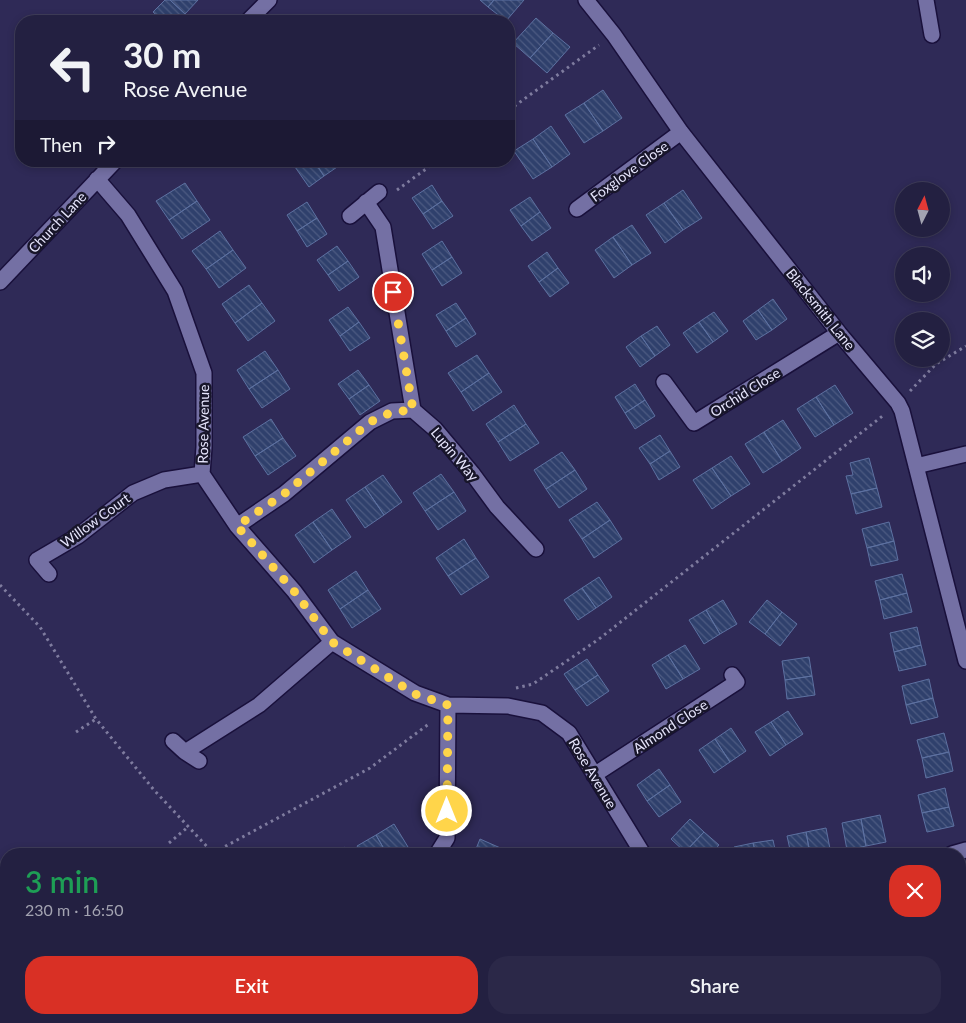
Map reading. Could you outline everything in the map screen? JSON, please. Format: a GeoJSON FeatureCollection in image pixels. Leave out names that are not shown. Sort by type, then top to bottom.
{"type":"FeatureCollection","features":[{"type":"Feature","properties":{"kind":"street"},"geometry":{"type":"LineString","coordinates":[[254,15],[269,0]]}},
{"type":"Feature","properties":{"kind":"street","name":"Blacksmith Lane"},"geometry":{"type":"LineString","coordinates":[[586,0],[614,35],[681,132],[839,333],[898,403],[902,411],[966,661]]}},
{"type":"Feature","properties":{"kind":"street"},"geometry":{"type":"LineString","coordinates":[[926,0],[932,36]]}},
{"type":"Feature","properties":{"kind":"street","name":"Foxglove Close"},"geometry":{"type":"LineString","coordinates":[[577,209],[681,132]]}},
{"type":"Feature","properties":{"kind":"street","name":"Church Lane"},"geometry":{"type":"LineString","coordinates":[[0,282],[109,167]]}},
{"type":"Feature","properties":{"kind":"street","name":"Rose Avenue"},"geometry":{"type":"LineString","coordinates":[[97,180],[128,214],[175,291],[204,373],[202,474],[237,526],[294,591],[332,642],[415,694],[448,705],[508,706],[542,713],[569,733],[639,848]]}},
{"type":"Feature","properties":{"kind":"street"},"geometry":{"type":"LineString","coordinates":[[350,216],[379,192]]}},
{"type":"Feature","properties":{"kind":"street"},"geometry":{"type":"LineString","coordinates":[[237,526],[284,494],[370,422],[392,412],[413,410],[383,227],[366,202]]}},
{"type":"Feature","properties":{"kind":"street","name":"Orchid Close"},"geometry":{"type":"LineString","coordinates":[[664,382],[694,424],[839,333]]}},
{"type":"Feature","properties":{"kind":"street","name":"Lupin Way"},"geometry":{"type":"LineString","coordinates":[[413,410],[435,429],[472,472],[497,507],[536,549]]}},
{"type":"Feature","properties":{"kind":"street"},"geometry":{"type":"LineString","coordinates":[[916,466],[966,454]]}},
{"type":"Feature","properties":{"kind":"street","name":"Willow Court"},"geometry":{"type":"LineString","coordinates":[[49,574],[33,555],[78,536],[133,493],[164,480],[202,474]]}},
{"type":"Feature","properties":{"kind":"street"},"geometry":{"type":"LineString","coordinates":[[185,752],[260,705],[332,642]]}},
{"type":"Feature","properties":{"kind":"street","name":"Almond Close"},"geometry":{"type":"LineString","coordinates":[[594,775],[738,682]]}},
{"type":"Feature","properties":{"kind":"street"},"geometry":{"type":"LineString","coordinates":[[441,848],[447,838],[448,705]]}},
{"type":"Feature","properties":{"kind":"street"},"geometry":{"type":"LineString","coordinates":[[173,742],[199,761]]}},
{"type":"Feature","properties":{"kind":"path"},"geometry":{"type":"LineString","coordinates":[[515,106],[614,35]]}},
{"type":"Feature","properties":{"kind":"path"},"geometry":{"type":"LineString","coordinates":[[379,192],[388,196],[429,167]]}},
{"type":"Feature","properties":{"kind":"path"},"geometry":{"type":"LineString","coordinates":[[514,689],[533,684],[599,639],[737,532],[898,403],[936,364],[966,346]]}},
{"type":"Feature","properties":{"kind":"path"},"geometry":{"type":"LineString","coordinates":[[76,732],[96,719]]}},
{"type":"Feature","properties":{"kind":"path"},"geometry":{"type":"LineString","coordinates":[[169,843],[188,827]]}},
{"type":"Feature","properties":{"kind":"building"},"geometry":{"type":"Polygon","coordinates":[[[165,0],[170,0],[185,14],[156,15],[153,12],[165,0]]]}},
{"type":"Feature","properties":{"kind":"building"},"geometry":{"type":"Polygon","coordinates":[[[170,0],[198,0],[185,14],[170,0]]]}},
{"type":"Feature","properties":{"kind":"building"},"geometry":{"type":"Polygon","coordinates":[[[480,0],[494,0],[488,7],[480,0]]]}},
{"type":"Feature","properties":{"kind":"building"},"geometry":{"type":"Polygon","coordinates":[[[494,0],[524,0],[511,15],[498,15],[488,7],[494,0]]]}},
{"type":"Feature","properties":{"kind":"building"},"geometry":{"type":"Polygon","coordinates":[[[536,18],[553,33],[530,58],[515,45],[515,41],[536,18]]]}},
{"type":"Feature","properties":{"kind":"building"},"geometry":{"type":"Polygon","coordinates":[[[553,33],[570,47],[547,73],[530,58],[553,33]]]}},
{"type":"Feature","properties":{"kind":"building"},"geometry":{"type":"Polygon","coordinates":[[[603,90],[622,118],[603,131],[584,103],[603,90]]]}},
{"type":"Feature","properties":{"kind":"building"},"geometry":{"type":"Polygon","coordinates":[[[584,103],[603,131],[584,143],[565,115],[584,103]]]}},
{"type":"Feature","properties":{"kind":"building"},"geometry":{"type":"Polygon","coordinates":[[[551,126],[570,154],[552,167],[533,139],[551,126]]]}},
{"type":"Feature","properties":{"kind":"building"},"geometry":{"type":"Polygon","coordinates":[[[533,139],[552,167],[533,179],[515,150],[533,139]]]}},
{"type":"Feature","properties":{"kind":"building"},"geometry":{"type":"Polygon","coordinates":[[[295,167],[318,167],[324,176],[309,187],[295,167]]]}},
{"type":"Feature","properties":{"kind":"building"},"geometry":{"type":"Polygon","coordinates":[[[318,167],[337,167],[324,176],[318,167]]]}},
{"type":"Feature","properties":{"kind":"building"},"geometry":{"type":"Polygon","coordinates":[[[185,183],[197,201],[169,220],[156,201],[185,183]]]}},
{"type":"Feature","properties":{"kind":"building"},"geometry":{"type":"Polygon","coordinates":[[[432,185],[442,201],[423,214],[412,198],[432,185]]]}},
{"type":"Feature","properties":{"kind":"building"},"geometry":{"type":"Polygon","coordinates":[[[683,190],[702,218],[683,230],[664,203],[683,190]]]}},
{"type":"Feature","properties":{"kind":"building"},"geometry":{"type":"Polygon","coordinates":[[[530,197],[540,212],[521,226],[510,210],[530,197]]]}},
{"type":"Feature","properties":{"kind":"building"},"geometry":{"type":"Polygon","coordinates":[[[197,201],[210,220],[182,239],[169,220],[197,201]]]}},
{"type":"Feature","properties":{"kind":"building"},"geometry":{"type":"Polygon","coordinates":[[[442,201],[453,216],[433,229],[423,214],[442,201]]]}},
{"type":"Feature","properties":{"kind":"building"},"geometry":{"type":"Polygon","coordinates":[[[307,202],[317,218],[297,231],[287,215],[307,202]]]}},
{"type":"Feature","properties":{"kind":"building"},"geometry":{"type":"Polygon","coordinates":[[[664,203],[683,230],[665,243],[646,215],[664,203]]]}},
{"type":"Feature","properties":{"kind":"building"},"geometry":{"type":"Polygon","coordinates":[[[540,212],[551,228],[532,241],[521,226],[540,212]]]}},
{"type":"Feature","properties":{"kind":"building"},"geometry":{"type":"Polygon","coordinates":[[[317,218],[327,234],[307,247],[297,231],[317,218]]]}},
{"type":"Feature","properties":{"kind":"building"},"geometry":{"type":"Polygon","coordinates":[[[632,225],[651,253],[632,265],[613,237],[632,225]]]}},
{"type":"Feature","properties":{"kind":"building"},"geometry":{"type":"Polygon","coordinates":[[[220,231],[233,250],[206,269],[192,251],[220,231]]]}},
{"type":"Feature","properties":{"kind":"building"},"geometry":{"type":"Polygon","coordinates":[[[613,237],[632,265],[614,278],[595,250],[613,237]]]}},
{"type":"Feature","properties":{"kind":"building"},"geometry":{"type":"Polygon","coordinates":[[[442,241],[452,257],[432,270],[422,254],[442,241]]]}},
{"type":"Feature","properties":{"kind":"building"},"geometry":{"type":"Polygon","coordinates":[[[337,246],[348,261],[328,275],[317,260],[337,246]]]}},
{"type":"Feature","properties":{"kind":"building"},"geometry":{"type":"Polygon","coordinates":[[[233,250],[246,268],[219,288],[206,269],[233,250]]]}},
{"type":"Feature","properties":{"kind":"building"},"geometry":{"type":"Polygon","coordinates":[[[547,252],[558,268],[539,282],[528,266],[547,252]]]}},
{"type":"Feature","properties":{"kind":"building"},"geometry":{"type":"Polygon","coordinates":[[[452,257],[462,273],[442,286],[432,270],[452,257]]]}},
{"type":"Feature","properties":{"kind":"building"},"geometry":{"type":"Polygon","coordinates":[[[348,261],[359,277],[339,291],[328,275],[348,261]]]}},
{"type":"Feature","properties":{"kind":"building"},"geometry":{"type":"Polygon","coordinates":[[[558,268],[569,283],[550,297],[539,282],[558,268]]]}},
{"type":"Feature","properties":{"kind":"building"},"geometry":{"type":"Polygon","coordinates":[[[249,285],[262,303],[235,323],[222,304],[249,285]]]}},
{"type":"Feature","properties":{"kind":"building"},"geometry":{"type":"Polygon","coordinates":[[[773,299],[787,319],[772,330],[758,310],[773,299]]]}},
{"type":"Feature","properties":{"kind":"building"},"geometry":{"type":"Polygon","coordinates":[[[262,303],[275,321],[248,341],[235,323],[262,303]]]}},
{"type":"Feature","properties":{"kind":"building"},"geometry":{"type":"Polygon","coordinates":[[[456,303],[466,318],[446,331],[436,315],[456,303]]]}},
{"type":"Feature","properties":{"kind":"building"},"geometry":{"type":"Polygon","coordinates":[[[348,307],[359,322],[340,336],[329,320],[348,307]]]}},
{"type":"Feature","properties":{"kind":"building"},"geometry":{"type":"Polygon","coordinates":[[[758,310],[772,330],[756,340],[743,321],[758,310]]]}},
{"type":"Feature","properties":{"kind":"building"},"geometry":{"type":"Polygon","coordinates":[[[714,312],[728,331],[713,342],[699,322],[714,312]]]}},
{"type":"Feature","properties":{"kind":"building"},"geometry":{"type":"Polygon","coordinates":[[[466,318],[476,334],[456,347],[446,331],[466,318]]]}},
{"type":"Feature","properties":{"kind":"building"},"geometry":{"type":"Polygon","coordinates":[[[359,322],[370,338],[350,351],[340,336],[359,322]]]}},
{"type":"Feature","properties":{"kind":"building"},"geometry":{"type":"Polygon","coordinates":[[[699,322],[713,342],[697,353],[683,333],[699,322]]]}},
{"type":"Feature","properties":{"kind":"building"},"geometry":{"type":"Polygon","coordinates":[[[657,326],[670,345],[655,356],[641,336],[657,326]]]}},
{"type":"Feature","properties":{"kind":"building"},"geometry":{"type":"Polygon","coordinates":[[[641,336],[655,356],[640,367],[626,347],[641,336]]]}},
{"type":"Feature","properties":{"kind":"building"},"geometry":{"type":"Polygon","coordinates":[[[265,351],[278,370],[249,389],[237,370],[265,351]]]}},
{"type":"Feature","properties":{"kind":"building"},"geometry":{"type":"Polygon","coordinates":[[[477,355],[489,373],[461,392],[448,373],[477,355]]]}},
{"type":"Feature","properties":{"kind":"building"},"geometry":{"type":"Polygon","coordinates":[[[278,370],[290,389],[262,408],[249,389],[278,370]]]}},
{"type":"Feature","properties":{"kind":"building"},"geometry":{"type":"Polygon","coordinates":[[[358,370],[369,385],[349,399],[338,384],[358,370]]]}},
{"type":"Feature","properties":{"kind":"building"},"geometry":{"type":"Polygon","coordinates":[[[489,373],[502,392],[473,411],[461,392],[489,373]]]}},
{"type":"Feature","properties":{"kind":"building"},"geometry":{"type":"Polygon","coordinates":[[[635,384],[645,400],[625,413],[615,397],[635,384]]]}},
{"type":"Feature","properties":{"kind":"building"},"geometry":{"type":"Polygon","coordinates":[[[369,385],[380,401],[360,415],[349,399],[369,385]]]}},
{"type":"Feature","properties":{"kind":"building"},"geometry":{"type":"Polygon","coordinates":[[[835,385],[853,413],[834,425],[816,397],[835,385]]]}},
{"type":"Feature","properties":{"kind":"building"},"geometry":{"type":"Polygon","coordinates":[[[816,397],[834,425],[815,437],[797,409],[816,397]]]}},
{"type":"Feature","properties":{"kind":"building"},"geometry":{"type":"Polygon","coordinates":[[[645,400],[655,416],[635,429],[625,413],[645,400]]]}},
{"type":"Feature","properties":{"kind":"building"},"geometry":{"type":"Polygon","coordinates":[[[514,405],[526,424],[498,442],[486,424],[514,405]]]}},
{"type":"Feature","properties":{"kind":"building"},"geometry":{"type":"Polygon","coordinates":[[[271,419],[283,438],[255,456],[243,437],[271,419]]]}},
{"type":"Feature","properties":{"kind":"building"},"geometry":{"type":"Polygon","coordinates":[[[783,420],[801,448],[782,461],[764,432],[783,420]]]}},
{"type":"Feature","properties":{"kind":"building"},"geometry":{"type":"Polygon","coordinates":[[[526,424],[539,443],[510,461],[498,442],[526,424]]]}},
{"type":"Feature","properties":{"kind":"building"},"geometry":{"type":"Polygon","coordinates":[[[764,432],[782,461],[763,473],[745,444],[764,432]]]}},
{"type":"Feature","properties":{"kind":"building"},"geometry":{"type":"Polygon","coordinates":[[[660,435],[670,451],[650,464],[639,448],[660,435]]]}},
{"type":"Feature","properties":{"kind":"building"},"geometry":{"type":"Polygon","coordinates":[[[283,438],[296,456],[268,475],[255,456],[283,438]]]}},
{"type":"Feature","properties":{"kind":"building"},"geometry":{"type":"Polygon","coordinates":[[[670,451],[680,467],[659,480],[650,464],[670,451]]]}},
{"type":"Feature","properties":{"kind":"building"},"geometry":{"type":"Polygon","coordinates":[[[562,452],[575,470],[546,489],[534,470],[562,452]]]}},
{"type":"Feature","properties":{"kind":"building"},"geometry":{"type":"Polygon","coordinates":[[[731,456],[750,484],[731,496],[712,468],[731,456]]]}},
{"type":"Feature","properties":{"kind":"building"},"geometry":{"type":"Polygon","coordinates":[[[869,458],[877,488],[851,494],[846,476],[853,475],[850,463],[869,458]]]}},
{"type":"Feature","properties":{"kind":"building"},"geometry":{"type":"Polygon","coordinates":[[[712,468],[731,496],[712,509],[693,480],[712,468]]]}},
{"type":"Feature","properties":{"kind":"building"},"geometry":{"type":"Polygon","coordinates":[[[575,470],[587,489],[559,508],[546,489],[575,470]]]}},
{"type":"Feature","properties":{"kind":"building"},"geometry":{"type":"Polygon","coordinates":[[[441,474],[454,492],[425,511],[413,493],[441,474]]]}},
{"type":"Feature","properties":{"kind":"building"},"geometry":{"type":"Polygon","coordinates":[[[383,475],[402,502],[384,515],[365,487],[383,475]]]}},
{"type":"Feature","properties":{"kind":"building"},"geometry":{"type":"Polygon","coordinates":[[[365,487],[384,515],[365,528],[346,500],[365,487]]]}},
{"type":"Feature","properties":{"kind":"building"},"geometry":{"type":"Polygon","coordinates":[[[877,488],[882,507],[856,514],[851,494],[877,488]]]}},
{"type":"Feature","properties":{"kind":"building"},"geometry":{"type":"Polygon","coordinates":[[[454,492],[466,511],[438,530],[425,511],[454,492]]]}},
{"type":"Feature","properties":{"kind":"building"},"geometry":{"type":"Polygon","coordinates":[[[597,502],[610,520],[582,539],[569,520],[597,502]]]}},
{"type":"Feature","properties":{"kind":"building"},"geometry":{"type":"Polygon","coordinates":[[[332,509],[351,537],[332,550],[313,522],[332,509]]]}},
{"type":"Feature","properties":{"kind":"building"},"geometry":{"type":"Polygon","coordinates":[[[610,520],[622,539],[594,558],[582,539],[610,520]]]}},
{"type":"Feature","properties":{"kind":"building"},"geometry":{"type":"Polygon","coordinates":[[[313,522],[332,550],[314,563],[295,535],[313,522]]]}},
{"type":"Feature","properties":{"kind":"building"},"geometry":{"type":"Polygon","coordinates":[[[889,522],[894,541],[867,548],[862,529],[889,522]]]}},
{"type":"Feature","properties":{"kind":"building"},"geometry":{"type":"Polygon","coordinates":[[[464,539],[476,558],[448,576],[436,558],[464,539]]]}},
{"type":"Feature","properties":{"kind":"building"},"geometry":{"type":"Polygon","coordinates":[[[894,541],[898,560],[871,566],[867,548],[894,541]]]}},
{"type":"Feature","properties":{"kind":"building"},"geometry":{"type":"Polygon","coordinates":[[[476,558],[489,577],[461,595],[448,576],[476,558]]]}},
{"type":"Feature","properties":{"kind":"building"},"geometry":{"type":"Polygon","coordinates":[[[356,571],[368,590],[340,609],[328,590],[356,571]]]}},
{"type":"Feature","properties":{"kind":"building"},"geometry":{"type":"Polygon","coordinates":[[[902,574],[907,593],[880,600],[875,581],[902,574]]]}},
{"type":"Feature","properties":{"kind":"building"},"geometry":{"type":"Polygon","coordinates":[[[599,577],[612,597],[596,608],[582,588],[599,577]]]}},
{"type":"Feature","properties":{"kind":"building"},"geometry":{"type":"Polygon","coordinates":[[[582,588],[596,608],[578,620],[564,600],[582,588]]]}},
{"type":"Feature","properties":{"kind":"building"},"geometry":{"type":"Polygon","coordinates":[[[368,590],[381,609],[352,628],[340,609],[368,590]]]}},
{"type":"Feature","properties":{"kind":"building"},"geometry":{"type":"Polygon","coordinates":[[[907,593],[912,612],[884,619],[880,600],[907,593]]]}},
{"type":"Feature","properties":{"kind":"building"},"geometry":{"type":"Polygon","coordinates":[[[723,600],[737,624],[720,634],[706,610],[723,600]]]}},
{"type":"Feature","properties":{"kind":"building"},"geometry":{"type":"Polygon","coordinates":[[[767,600],[782,612],[765,634],[749,622],[767,600]]]}},
{"type":"Feature","properties":{"kind":"building"},"geometry":{"type":"Polygon","coordinates":[[[706,610],[720,634],[704,644],[689,620],[706,610]]]}},
{"type":"Feature","properties":{"kind":"building"},"geometry":{"type":"Polygon","coordinates":[[[782,612],[797,624],[780,646],[765,634],[782,612]]]}},
{"type":"Feature","properties":{"kind":"building"},"geometry":{"type":"Polygon","coordinates":[[[917,627],[921,645],[894,652],[890,633],[917,627]]]}},
{"type":"Feature","properties":{"kind":"building"},"geometry":{"type":"Polygon","coordinates":[[[685,645],[700,669],[683,679],[668,655],[685,645]]]}},
{"type":"Feature","properties":{"kind":"building"},"geometry":{"type":"Polygon","coordinates":[[[921,645],[926,665],[899,671],[894,652],[921,645]]]}},
{"type":"Feature","properties":{"kind":"building"},"geometry":{"type":"Polygon","coordinates":[[[668,655],[683,679],[666,689],[652,665],[668,655]]]}},
{"type":"Feature","properties":{"kind":"building"},"geometry":{"type":"Polygon","coordinates":[[[809,657],[812,676],[785,680],[782,661],[809,657]]]}},
{"type":"Feature","properties":{"kind":"building"},"geometry":{"type":"Polygon","coordinates":[[[587,659],[598,675],[575,690],[564,674],[587,659]]]}},
{"type":"Feature","properties":{"kind":"building"},"geometry":{"type":"Polygon","coordinates":[[[598,675],[609,691],[587,706],[575,690],[598,675]]]}},
{"type":"Feature","properties":{"kind":"building"},"geometry":{"type":"Polygon","coordinates":[[[812,676],[815,695],[787,699],[785,680],[812,676]]]}},
{"type":"Feature","properties":{"kind":"building"},"geometry":{"type":"Polygon","coordinates":[[[929,679],[933,698],[906,705],[902,686],[929,679]]]}},
{"type":"Feature","properties":{"kind":"building"},"geometry":{"type":"Polygon","coordinates":[[[933,698],[938,717],[911,724],[906,705],[933,698]]]}},
{"type":"Feature","properties":{"kind":"building"},"geometry":{"type":"Polygon","coordinates":[[[788,711],[803,734],[786,745],[771,722],[788,711]]]}},
{"type":"Feature","properties":{"kind":"building"},"geometry":{"type":"Polygon","coordinates":[[[771,722],[786,745],[770,756],[755,732],[771,722]]]}},
{"type":"Feature","properties":{"kind":"building"},"geometry":{"type":"Polygon","coordinates":[[[731,728],[746,751],[730,762],[715,739],[731,728]]]}},
{"type":"Feature","properties":{"kind":"building"},"geometry":{"type":"Polygon","coordinates":[[[944,733],[949,752],[922,758],[917,740],[944,733]]]}},
{"type":"Feature","properties":{"kind":"building"},"geometry":{"type":"Polygon","coordinates":[[[715,739],[730,762],[714,773],[699,750],[715,739]]]}},
{"type":"Feature","properties":{"kind":"building"},"geometry":{"type":"Polygon","coordinates":[[[949,752],[953,771],[926,778],[922,758],[949,752]]]}},
{"type":"Feature","properties":{"kind":"building"},"geometry":{"type":"Polygon","coordinates":[[[659,769],[670,785],[647,801],[637,785],[659,769]]]}},
{"type":"Feature","properties":{"kind":"building"},"geometry":{"type":"Polygon","coordinates":[[[670,785],[681,802],[659,817],[647,801],[670,785]]]}},
{"type":"Feature","properties":{"kind":"building"},"geometry":{"type":"Polygon","coordinates":[[[945,788],[949,807],[922,813],[918,795],[945,788]]]}},
{"type":"Feature","properties":{"kind":"building"},"geometry":{"type":"Polygon","coordinates":[[[949,807],[954,826],[927,832],[922,813],[949,807]]]}},
{"type":"Feature","properties":{"kind":"building"},"geometry":{"type":"Polygon","coordinates":[[[880,815],[886,842],[866,846],[861,819],[880,815]]]}},
{"type":"Feature","properties":{"kind":"building"},"geometry":{"type":"Polygon","coordinates":[[[690,819],[704,832],[689,848],[681,848],[671,839],[690,819]]]}},
{"type":"Feature","properties":{"kind":"building"},"geometry":{"type":"Polygon","coordinates":[[[861,819],[866,846],[847,848],[842,823],[861,819]]]}},
{"type":"Feature","properties":{"kind":"building"},"geometry":{"type":"Polygon","coordinates":[[[394,824],[408,847],[384,848],[376,835],[394,824]]]}},
{"type":"Feature","properties":{"kind":"building"},"geometry":{"type":"Polygon","coordinates":[[[826,828],[830,848],[809,848],[806,832],[826,828]]]}},
{"type":"Feature","properties":{"kind":"building"},"geometry":{"type":"Polygon","coordinates":[[[704,832],[719,845],[716,848],[689,848],[704,832]]]}},
{"type":"Feature","properties":{"kind":"building"},"geometry":{"type":"Polygon","coordinates":[[[806,832],[809,848],[790,848],[787,836],[806,832]]]}},
{"type":"Feature","properties":{"kind":"building"},"geometry":{"type":"Polygon","coordinates":[[[376,835],[384,848],[358,848],[357,846],[376,835]]]}},
{"type":"Feature","properties":{"kind":"building"},"geometry":{"type":"Polygon","coordinates":[[[480,839],[500,848],[476,848],[480,839]]]}},
{"type":"Feature","properties":{"kind":"building"},"geometry":{"type":"Polygon","coordinates":[[[773,840],[775,848],[754,848],[753,843],[773,840]]]}},
{"type":"Feature","properties":{"kind":"building"},"geometry":{"type":"Polygon","coordinates":[[[753,843],[754,848],[734,848],[753,843]]]}},
{"type":"Feature","properties":{"kind":"route"},"geometry":{"type":"LineString","coordinates":[[393,292],[413,410],[392,412],[370,422],[284,494],[237,526],[294,591],[332,642],[415,694],[448,705],[447,811]]}}]}
